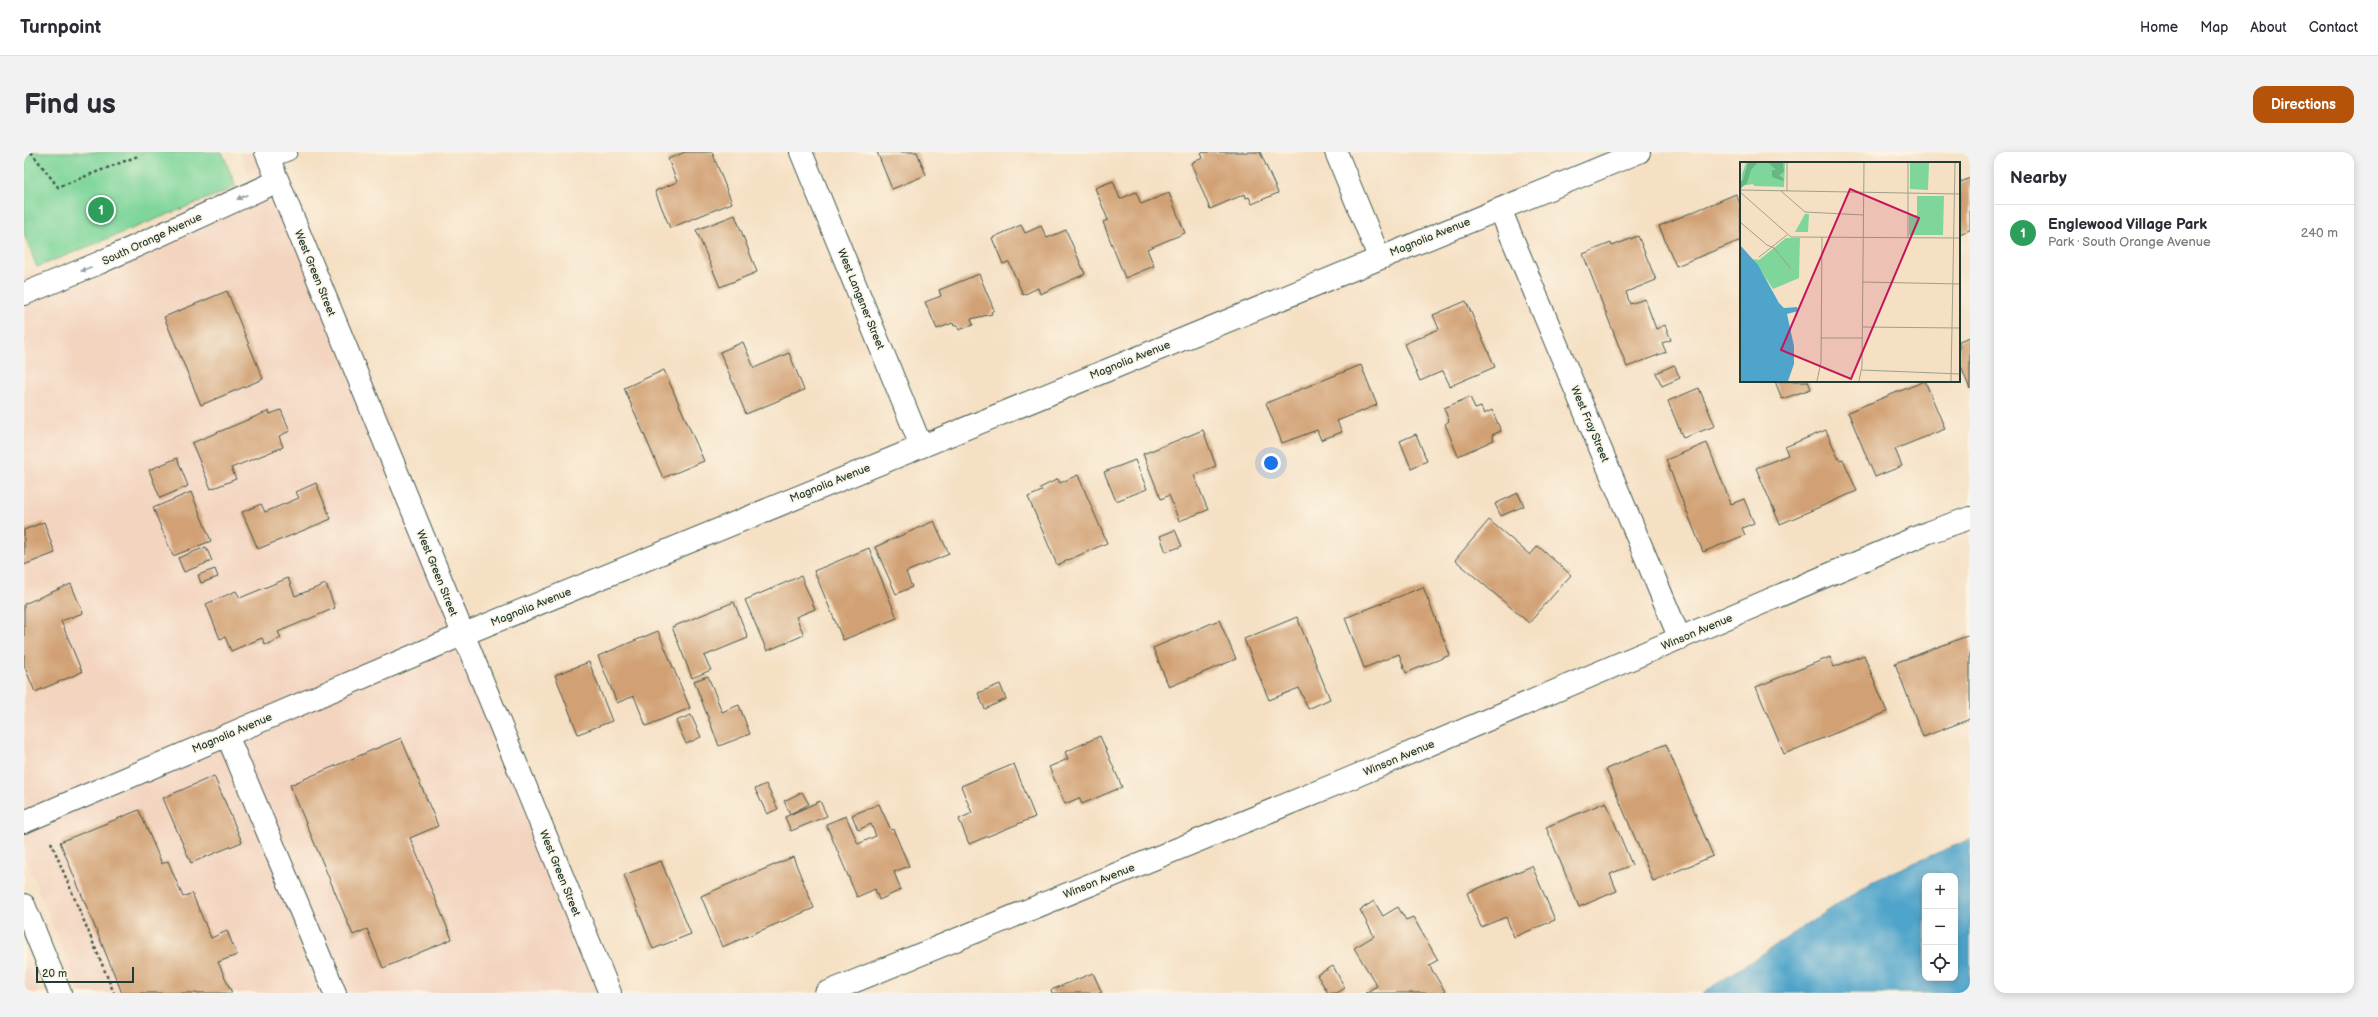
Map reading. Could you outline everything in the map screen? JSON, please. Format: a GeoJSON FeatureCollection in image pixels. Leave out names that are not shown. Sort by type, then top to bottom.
{"type":"FeatureCollection","features":[{"type":"Feature","properties":{"kind":"street","name":"West Langsner Street"},"geometry":{"type":"LineString","coordinates":[[801,152],[921,446]]}},
{"type":"Feature","properties":{"kind":"street"},"geometry":{"type":"LineString","coordinates":[[1336,152],[1379,257]]}},
{"type":"Feature","properties":{"kind":"street","name":"Magnolia Avenue"},"geometry":{"type":"LineString","coordinates":[[24,822],[462,635],[1379,257],[1639,152]]}},
{"type":"Feature","properties":{"kind":"street","name":"West Green Street"},"geometry":{"type":"LineString","coordinates":[[275,155],[278,181],[462,635],[610,993]]}},
{"type":"Feature","properties":{"kind":"street","name":"South Orange Avenue"},"geometry":{"type":"LineString","coordinates":[[24,294],[99,263],[278,181]]}},
{"type":"Feature","properties":{"kind":"street","name":"West Fray Street"},"geometry":{"type":"LineString","coordinates":[[1500,209],[1680,639]]}},
{"type":"Feature","properties":{"kind":"street","name":"Winson Avenue"},"geometry":{"type":"LineString","coordinates":[[826,993],[1358,775],[1929,532],[1970,518]]}},
{"type":"Feature","properties":{"kind":"street"},"geometry":{"type":"LineString","coordinates":[[227,736],[336,993]]}},
{"type":"Feature","properties":{"kind":"street"},"geometry":{"type":"LineString","coordinates":[[24,905],[60,993]]}},
{"type":"Feature","properties":{"kind":"path"},"geometry":{"type":"LineString","coordinates":[[31,152],[58,187],[138,156]]}},
{"type":"Feature","properties":{"kind":"path"},"geometry":{"type":"LineString","coordinates":[[50,839],[114,993]]}},
{"type":"Feature","properties":{"kind":"shaded area"},"geometry":{"type":"Polygon","coordinates":[[[240,152],[281,152],[617,993],[81,993],[24,855],[24,275],[28,280],[38,282],[251,190],[251,180],[240,152]]]}},
{"type":"Feature","properties":{"kind":"shaded area"},"geometry":{"type":"Polygon","coordinates":[[[24,955],[39,993],[24,993],[24,955]]]}},
{"type":"Feature","properties":{"kind":"green space"},"geometry":{"type":"Polygon","coordinates":[[[24,152],[222,152],[236,187],[37,267],[24,234],[24,152]]]}},
{"type":"Feature","properties":{"kind":"water"},"geometry":{"type":"Polygon","coordinates":[[[1970,839],[1970,993],[1703,993],[1876,879],[1970,839]]]}},
{"type":"Feature","properties":{"kind":"building"},"geometry":{"type":"Polygon","coordinates":[[[685,152],[712,152],[732,203],[670,228],[655,191],[677,182],[668,159],[685,152]]]}},
{"type":"Feature","properties":{"kind":"building"},"geometry":{"type":"Polygon","coordinates":[[[877,152],[917,152],[926,175],[892,189],[877,152]]]}},
{"type":"Feature","properties":{"kind":"building"},"geometry":{"type":"Polygon","coordinates":[[[1260,152],[1278,193],[1252,204],[1249,197],[1246,198],[1245,194],[1210,209],[1191,163],[1203,158],[1201,153],[1260,152]]]}},
{"type":"Feature","properties":{"kind":"building"},"geometry":{"type":"Polygon","coordinates":[[[1970,178],[1970,230],[1960,234],[1960,183],[1970,178]]]}},
{"type":"Feature","properties":{"kind":"building"},"geometry":{"type":"Polygon","coordinates":[[[1113,181],[1120,199],[1136,192],[1141,204],[1169,193],[1185,233],[1147,249],[1154,266],[1125,278],[1103,222],[1108,220],[1095,188],[1113,181]]]}},
{"type":"Feature","properties":{"kind":"building"},"geometry":{"type":"Polygon","coordinates":[[[1736,194],[1740,204],[1740,240],[1676,266],[1659,226],[1736,194]]]}},
{"type":"Feature","properties":{"kind":"building"},"geometry":{"type":"Polygon","coordinates":[[[735,215],[757,272],[720,287],[696,230],[735,215]]]}},
{"type":"Feature","properties":{"kind":"building"},"geometry":{"type":"Polygon","coordinates":[[[1021,225],[1025,233],[1041,226],[1047,238],[1066,230],[1085,274],[1040,294],[1038,288],[1023,295],[1009,262],[1003,264],[992,238],[1021,225]]]}},
{"type":"Feature","properties":{"kind":"building"},"geometry":{"type":"Polygon","coordinates":[[[1638,236],[1656,280],[1626,292],[1630,304],[1645,299],[1656,329],[1665,325],[1671,340],[1662,343],[1666,352],[1627,367],[1583,254],[1611,243],[1612,246],[1638,236]]]}},
{"type":"Feature","properties":{"kind":"building"},"geometry":{"type":"Polygon","coordinates":[[[979,274],[994,310],[991,312],[992,314],[971,319],[973,325],[959,330],[957,325],[954,326],[953,323],[937,329],[925,302],[941,296],[939,290],[979,274]]]}},
{"type":"Feature","properties":{"kind":"building"},"geometry":{"type":"Polygon","coordinates":[[[227,291],[263,379],[201,405],[164,317],[227,291]]]}},
{"type":"Feature","properties":{"kind":"building"},"geometry":{"type":"Polygon","coordinates":[[[1466,301],[1495,367],[1450,386],[1443,371],[1420,381],[1404,344],[1439,329],[1433,315],[1466,301]]]}},
{"type":"Feature","properties":{"kind":"building"},"geometry":{"type":"Polygon","coordinates":[[[1970,337],[1970,389],[1960,364],[1960,341],[1970,337]]]}},
{"type":"Feature","properties":{"kind":"building"},"geometry":{"type":"Polygon","coordinates":[[[743,342],[754,368],[789,353],[804,390],[746,414],[720,352],[743,342]]]}},
{"type":"Feature","properties":{"kind":"building"},"geometry":{"type":"Polygon","coordinates":[[[1361,365],[1377,405],[1337,421],[1342,432],[1321,440],[1317,430],[1282,443],[1266,403],[1361,365]]]}},
{"type":"Feature","properties":{"kind":"building"},"geometry":{"type":"Polygon","coordinates":[[[1674,365],[1680,378],[1662,386],[1656,373],[1674,365]]]}},
{"type":"Feature","properties":{"kind":"building"},"geometry":{"type":"Polygon","coordinates":[[[664,370],[704,461],[663,478],[624,388],[664,370]]]}},
{"type":"Feature","properties":{"kind":"building"},"geometry":{"type":"Polygon","coordinates":[[[1775,382],[1808,382],[1811,389],[1782,399],[1775,382]]]}},
{"type":"Feature","properties":{"kind":"building"},"geometry":{"type":"Polygon","coordinates":[[[1925,382],[1945,429],[1895,449],[1902,466],[1875,477],[1848,412],[1925,382]]]}},
{"type":"Feature","properties":{"kind":"building"},"geometry":{"type":"Polygon","coordinates":[[[1699,388],[1715,426],[1683,438],[1668,401],[1699,388]]]}},
{"type":"Feature","properties":{"kind":"building"},"geometry":{"type":"Polygon","coordinates":[[[1470,397],[1475,409],[1481,407],[1484,414],[1492,410],[1501,431],[1492,435],[1494,440],[1458,456],[1445,424],[1449,421],[1444,408],[1470,397]]]}},
{"type":"Feature","properties":{"kind":"building"},"geometry":{"type":"Polygon","coordinates":[[[281,410],[290,431],[279,436],[283,447],[231,468],[236,479],[211,489],[192,443],[269,411],[270,414],[281,410]]]}},
{"type":"Feature","properties":{"kind":"building"},"geometry":{"type":"Polygon","coordinates":[[[1203,430],[1216,466],[1194,475],[1208,510],[1179,521],[1169,495],[1161,499],[1143,454],[1203,430]]]}},
{"type":"Feature","properties":{"kind":"building"},"geometry":{"type":"Polygon","coordinates":[[[1826,430],[1839,460],[1843,459],[1857,491],[1780,524],[1756,468],[1788,455],[1785,447],[1826,430]]]}},
{"type":"Feature","properties":{"kind":"building"},"geometry":{"type":"Polygon","coordinates":[[[1416,434],[1427,461],[1411,468],[1400,441],[1416,434]]]}},
{"type":"Feature","properties":{"kind":"building"},"geometry":{"type":"Polygon","coordinates":[[[1707,443],[1731,504],[1744,499],[1754,523],[1742,528],[1745,535],[1703,552],[1666,460],[1707,443]]]}},
{"type":"Feature","properties":{"kind":"building"},"geometry":{"type":"Polygon","coordinates":[[[177,458],[188,486],[160,498],[149,470],[177,458]]]}},
{"type":"Feature","properties":{"kind":"building"},"geometry":{"type":"Polygon","coordinates":[[[1135,460],[1147,489],[1116,501],[1104,472],[1135,460]]]}},
{"type":"Feature","properties":{"kind":"building"},"geometry":{"type":"Polygon","coordinates":[[[1078,475],[1107,543],[1057,565],[1028,497],[1042,491],[1040,488],[1058,479],[1060,483],[1078,475]]]}},
{"type":"Feature","properties":{"kind":"building"},"geometry":{"type":"Polygon","coordinates":[[[316,483],[331,519],[258,549],[242,512],[261,504],[265,512],[299,498],[296,492],[316,483]]]}},
{"type":"Feature","properties":{"kind":"building"},"geometry":{"type":"Polygon","coordinates":[[[191,492],[211,541],[173,556],[153,508],[191,492]]]}},
{"type":"Feature","properties":{"kind":"building"},"geometry":{"type":"Polygon","coordinates":[[[1518,493],[1524,506],[1501,516],[1495,504],[1518,493]]]}},
{"type":"Feature","properties":{"kind":"building"},"geometry":{"type":"Polygon","coordinates":[[[1489,520],[1530,555],[1538,546],[1571,575],[1529,623],[1455,560],[1489,520]]]}},
{"type":"Feature","properties":{"kind":"building"},"geometry":{"type":"Polygon","coordinates":[[[934,521],[949,554],[906,572],[912,587],[896,594],[875,547],[934,521]]]}},
{"type":"Feature","properties":{"kind":"building"},"geometry":{"type":"Polygon","coordinates":[[[44,522],[55,553],[24,565],[24,530],[44,522]]]}},
{"type":"Feature","properties":{"kind":"building"},"geometry":{"type":"Polygon","coordinates":[[[1175,530],[1182,546],[1166,552],[1160,536],[1175,530]]]}},
{"type":"Feature","properties":{"kind":"building"},"geometry":{"type":"Polygon","coordinates":[[[206,547],[212,561],[184,572],[178,558],[206,547]]]}},
{"type":"Feature","properties":{"kind":"building"},"geometry":{"type":"Polygon","coordinates":[[[869,548],[897,618],[843,640],[814,571],[869,548]]]}},
{"type":"Feature","properties":{"kind":"building"},"geometry":{"type":"Polygon","coordinates":[[[215,569],[218,577],[201,583],[198,575],[215,569]]]}},
{"type":"Feature","properties":{"kind":"building"},"geometry":{"type":"Polygon","coordinates":[[[801,576],[815,609],[796,617],[804,635],[767,651],[745,600],[801,576]]]}},
{"type":"Feature","properties":{"kind":"building"},"geometry":{"type":"Polygon","coordinates":[[[288,578],[295,596],[326,584],[335,608],[278,632],[281,638],[265,645],[262,638],[231,651],[225,637],[220,639],[206,604],[236,591],[240,598],[288,578]]]}},
{"type":"Feature","properties":{"kind":"building"},"geometry":{"type":"Polygon","coordinates":[[[71,584],[83,613],[61,621],[82,672],[35,692],[24,665],[24,604],[71,584]]]}},
{"type":"Feature","properties":{"kind":"building"},"geometry":{"type":"Polygon","coordinates":[[[1423,587],[1450,655],[1406,673],[1399,654],[1364,668],[1345,618],[1423,587]]]}},
{"type":"Feature","properties":{"kind":"building"},"geometry":{"type":"Polygon","coordinates":[[[734,602],[748,638],[704,656],[711,670],[692,678],[672,627],[734,602]]]}},
{"type":"Feature","properties":{"kind":"building"},"geometry":{"type":"Polygon","coordinates":[[[1297,617],[1330,699],[1308,709],[1299,688],[1269,700],[1244,639],[1297,617]]]}},
{"type":"Feature","properties":{"kind":"building"},"geometry":{"type":"Polygon","coordinates":[[[1219,620],[1236,659],[1169,687],[1153,648],[1219,620]]]}},
{"type":"Feature","properties":{"kind":"building"},"geometry":{"type":"Polygon","coordinates":[[[658,631],[690,708],[646,726],[634,696],[617,703],[598,656],[658,631]]]}},
{"type":"Feature","properties":{"kind":"building"},"geometry":{"type":"Polygon","coordinates":[[[1970,635],[1970,719],[1923,737],[1895,663],[1970,635]]]}},
{"type":"Feature","properties":{"kind":"building"},"geometry":{"type":"Polygon","coordinates":[[[1864,655],[1887,712],[1784,754],[1756,687],[1830,657],[1834,667],[1864,655]]]}},
{"type":"Feature","properties":{"kind":"building"},"geometry":{"type":"Polygon","coordinates":[[[589,662],[612,721],[578,734],[555,675],[589,662]]]}},
{"type":"Feature","properties":{"kind":"building"},"geometry":{"type":"Polygon","coordinates":[[[708,676],[722,712],[739,705],[750,734],[719,746],[694,681],[708,676]]]}},
{"type":"Feature","properties":{"kind":"building"},"geometry":{"type":"Polygon","coordinates":[[[1000,684],[1006,699],[985,709],[978,693],[1000,684]]]}},
{"type":"Feature","properties":{"kind":"building"},"geometry":{"type":"Polygon","coordinates":[[[691,715],[701,737],[686,744],[676,721],[691,715]]]}},
{"type":"Feature","properties":{"kind":"building"},"geometry":{"type":"Polygon","coordinates":[[[1100,736],[1122,787],[1082,804],[1079,798],[1065,804],[1049,767],[1068,759],[1065,752],[1100,736]]]}},
{"type":"Feature","properties":{"kind":"building"},"geometry":{"type":"Polygon","coordinates":[[[401,738],[438,826],[410,838],[452,939],[383,968],[367,929],[353,935],[290,785],[401,738]]]}},
{"type":"Feature","properties":{"kind":"building"},"geometry":{"type":"Polygon","coordinates":[[[1666,744],[1713,856],[1653,881],[1606,769],[1666,744]]]}},
{"type":"Feature","properties":{"kind":"building"},"geometry":{"type":"Polygon","coordinates":[[[1014,764],[1035,817],[969,844],[959,819],[972,813],[961,786],[1014,764]]]}},
{"type":"Feature","properties":{"kind":"building"},"geometry":{"type":"Polygon","coordinates":[[[214,776],[242,842],[191,863],[163,798],[214,776]]]}},
{"type":"Feature","properties":{"kind":"building"},"geometry":{"type":"Polygon","coordinates":[[[766,784],[778,809],[767,814],[755,789],[766,784]]]}},
{"type":"Feature","properties":{"kind":"building"},"geometry":{"type":"Polygon","coordinates":[[[802,792],[809,804],[790,814],[784,801],[802,792]]]}},
{"type":"Feature","properties":{"kind":"building"},"geometry":{"type":"Polygon","coordinates":[[[820,801],[827,816],[791,831],[785,817],[820,801]]]}},
{"type":"Feature","properties":{"kind":"building"},"geometry":{"type":"Polygon","coordinates":[[[1606,802],[1632,865],[1610,874],[1617,891],[1579,907],[1546,827],[1606,802]]]}},
{"type":"Feature","properties":{"kind":"building"},"geometry":{"type":"Polygon","coordinates":[[[879,804],[891,830],[893,829],[909,866],[894,872],[901,890],[879,900],[875,889],[857,897],[826,824],[846,816],[858,844],[876,836],[871,824],[858,830],[852,815],[879,804]]]}},
{"type":"Feature","properties":{"kind":"building"},"geometry":{"type":"Polygon","coordinates":[[[139,810],[162,864],[168,861],[183,897],[192,893],[211,938],[227,931],[237,955],[218,962],[232,993],[122,993],[60,842],[139,810]]]}},
{"type":"Feature","properties":{"kind":"building"},"geometry":{"type":"Polygon","coordinates":[[[793,857],[814,908],[722,947],[701,896],[793,857]]]}},
{"type":"Feature","properties":{"kind":"building"},"geometry":{"type":"Polygon","coordinates":[[[661,861],[691,934],[653,949],[624,875],[661,861]]]}},
{"type":"Feature","properties":{"kind":"building"},"geometry":{"type":"Polygon","coordinates":[[[1532,866],[1555,920],[1514,937],[1506,917],[1481,927],[1467,893],[1532,866]]]}},
{"type":"Feature","properties":{"kind":"building"},"geometry":{"type":"Polygon","coordinates":[[[1374,901],[1383,916],[1398,907],[1406,920],[1413,917],[1438,960],[1429,965],[1446,993],[1365,993],[1377,986],[1354,948],[1374,936],[1360,910],[1374,901]]]}},
{"type":"Feature","properties":{"kind":"building"},"geometry":{"type":"Polygon","coordinates":[[[1333,966],[1345,988],[1337,993],[1328,993],[1317,975],[1333,966]]]}},
{"type":"Feature","properties":{"kind":"building"},"geometry":{"type":"Polygon","coordinates":[[[1093,973],[1102,993],[1052,993],[1051,990],[1093,973]]]}},
{"type":"Feature","properties":{"kind":"place","name":"Englewood Village Park"},"geometry":{"type":"Point","coordinates":[101,210]}}]}
